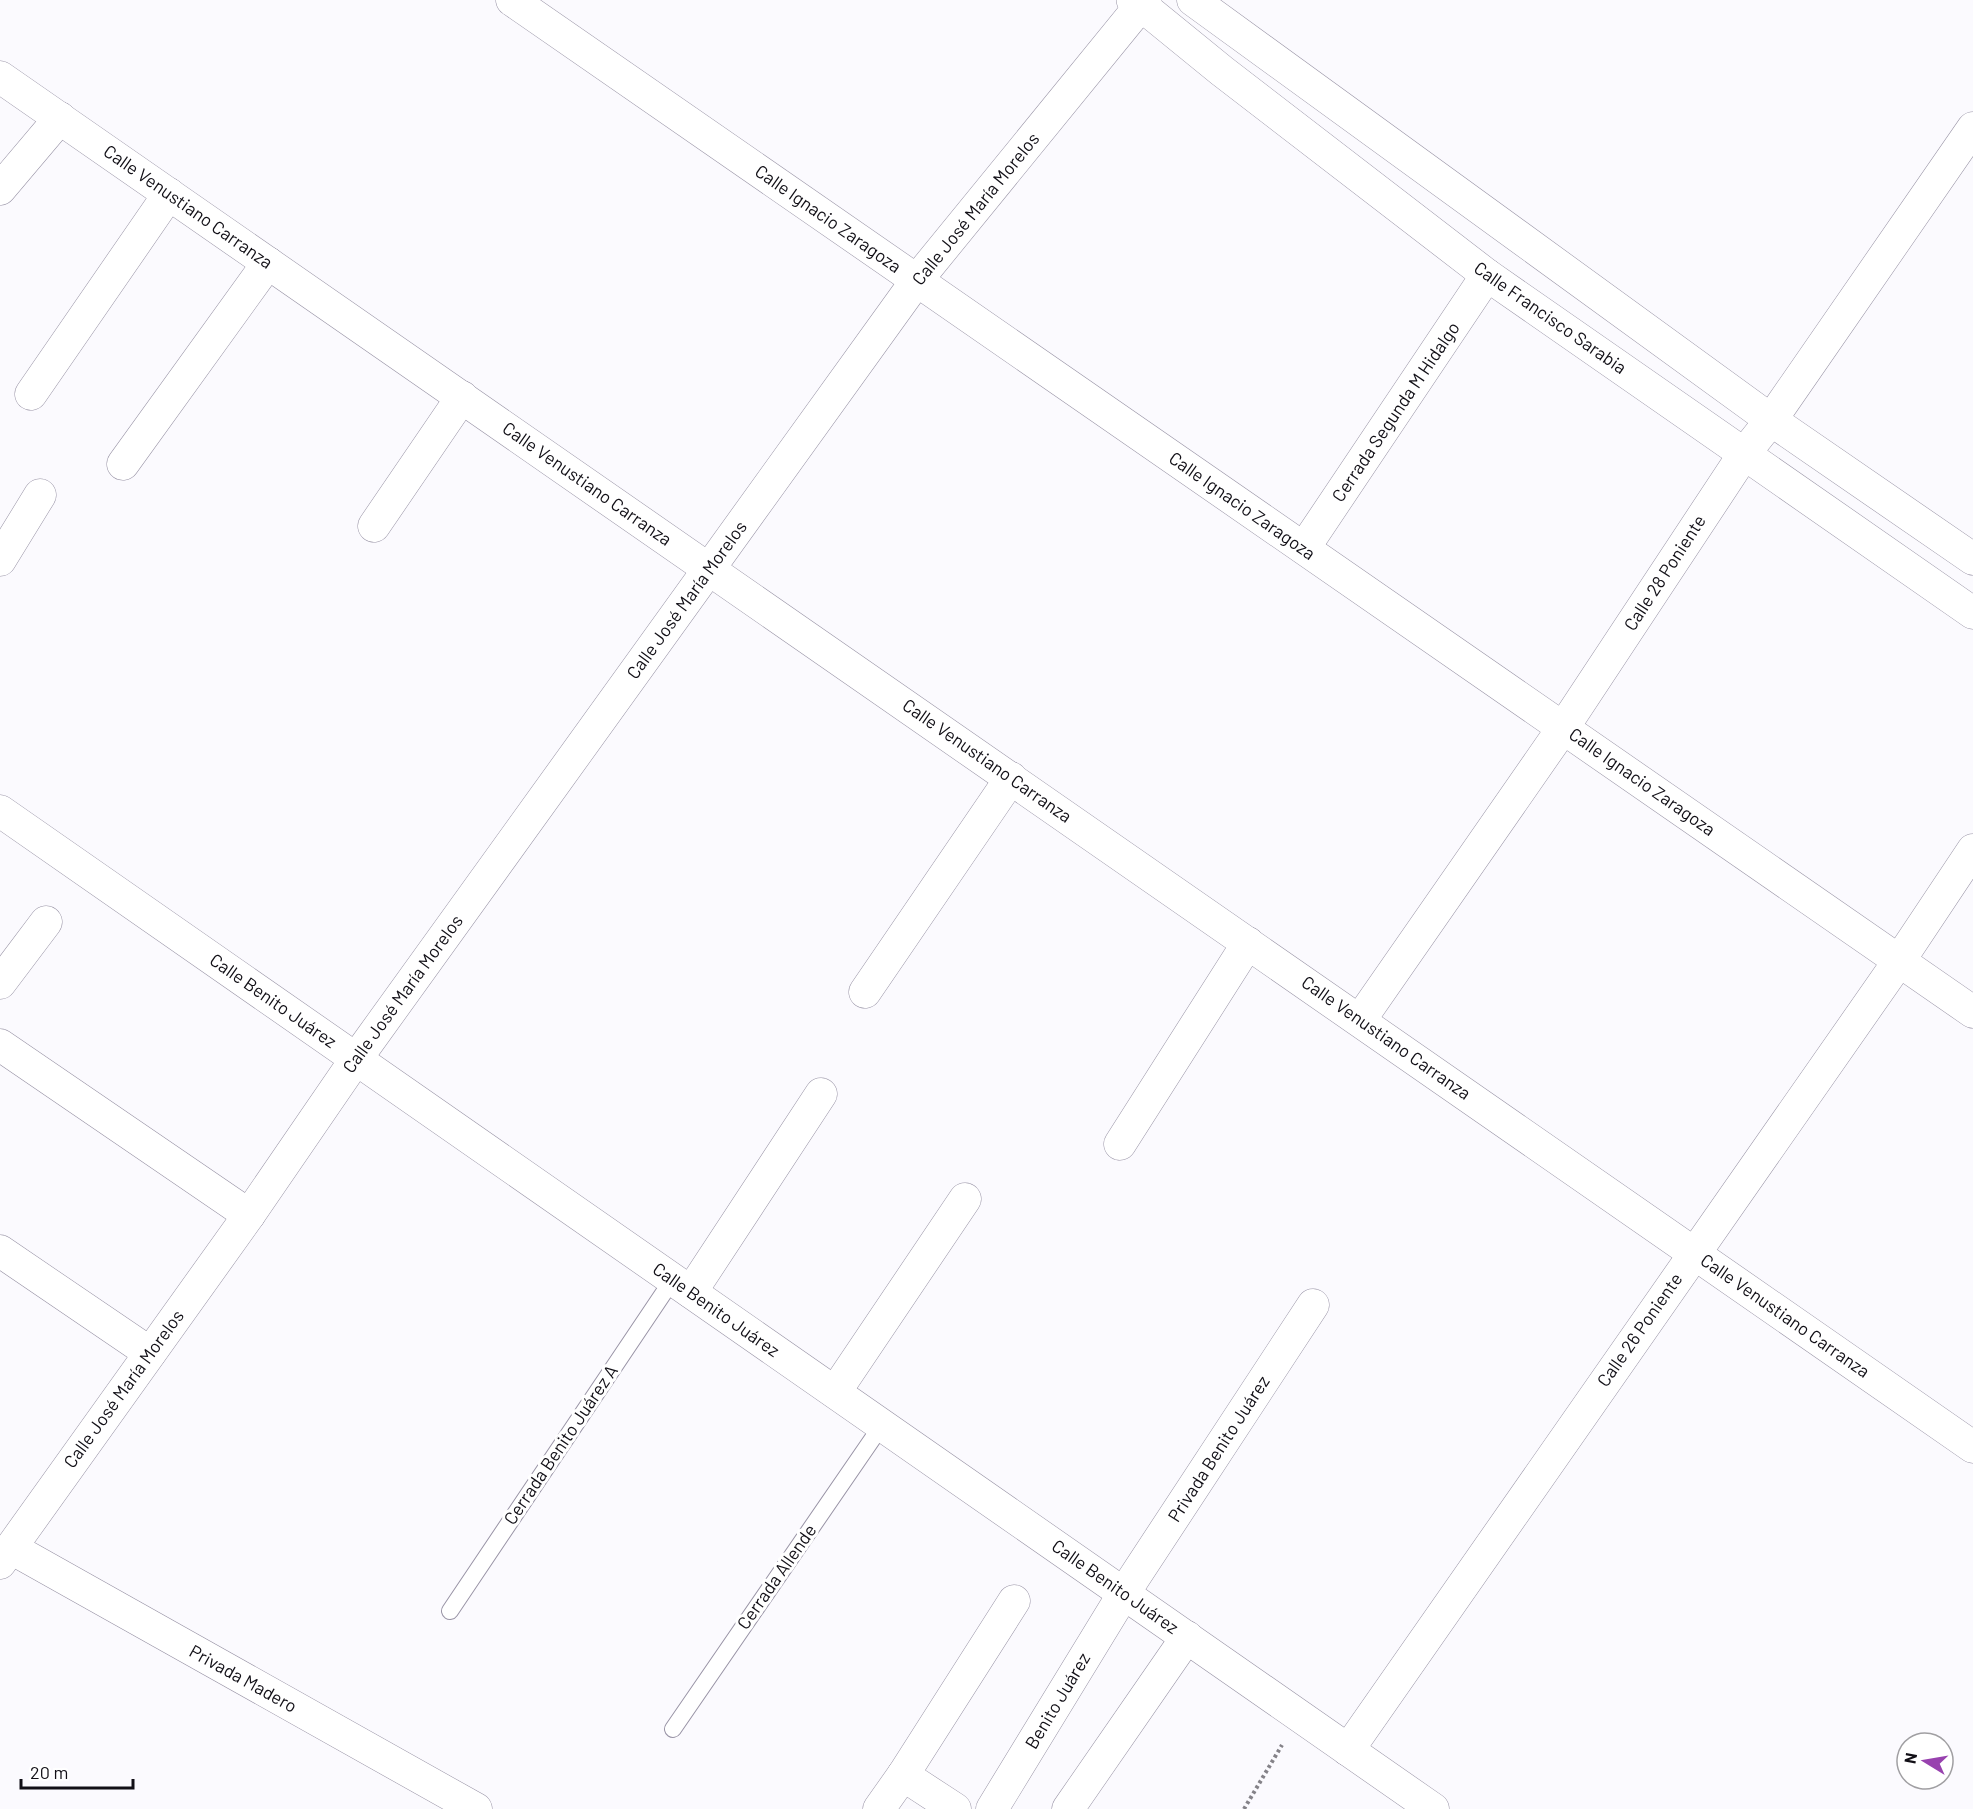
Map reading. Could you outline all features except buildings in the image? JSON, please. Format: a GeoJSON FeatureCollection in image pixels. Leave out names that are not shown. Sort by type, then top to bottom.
{"type":"FeatureCollection","features":[{"type":"Feature","properties":{"kind":"street","name":"Calle Ignacio Zaragoza"},"geometry":{"type":"LineString","coordinates":[[512,0],[1973,1012]]}},
{"type":"Feature","properties":{"kind":"street"},"geometry":{"type":"LineString","coordinates":[[1193,0],[1771,420],[1973,559]]}},
{"type":"Feature","properties":{"kind":"street","name":"Calle José María Morelos"},"geometry":{"type":"LineString","coordinates":[[5,1556],[249,1215],[356,1059],[917,280],[1140,2]]}},
{"type":"Feature","properties":{"kind":"street","name":"Calle Francisco Sarabia"},"geometry":{"type":"LineString","coordinates":[[1140,2],[1222,71],[1487,275],[1973,613]]}},
{"type":"Feature","properties":{"kind":"street","name":"Calle Venustiano Carranza"},"geometry":{"type":"LineString","coordinates":[[0,77],[1973,1447]]}},
{"type":"Feature","properties":{"kind":"street"},"geometry":{"type":"LineString","coordinates":[[0,189],[60,118]]}},
{"type":"Feature","properties":{"kind":"street","name":"Calle 28 Poniente"},"geometry":{"type":"LineString","coordinates":[[1360,1020],[1563,728],[1744,454],[1771,420],[1973,128]]}},
{"type":"Feature","properties":{"kind":"street"},"geometry":{"type":"LineString","coordinates":[[31,394],[169,194]]}},
{"type":"Feature","properties":{"kind":"street"},"geometry":{"type":"LineString","coordinates":[[123,464],[268,263]]}},
{"type":"Feature","properties":{"kind":"street","name":"Cerrada Segunda M Hidalgo"},"geometry":{"type":"LineString","coordinates":[[1304,548],[1487,275]]}},
{"type":"Feature","properties":{"kind":"street"},"geometry":{"type":"LineString","coordinates":[[374,526],[462,397]]}},
{"type":"Feature","properties":{"kind":"street"},"geometry":{"type":"LineString","coordinates":[[0,560],[40,495]]}},
{"type":"Feature","properties":{"kind":"street"},"geometry":{"type":"LineString","coordinates":[[865,992],[1011,778]]}},
{"type":"Feature","properties":{"kind":"street","name":"Calle Benito Juárez"},"geometry":{"type":"LineString","coordinates":[[0,810],[1433,1809]]}},
{"type":"Feature","properties":{"kind":"street","name":"Calle 26 Poniente"},"geometry":{"type":"LineString","coordinates":[[1348,1750],[1899,961],[1973,850]]}},
{"type":"Feature","properties":{"kind":"street"},"geometry":{"type":"LineString","coordinates":[[0,983],[46,922]]}},
{"type":"Feature","properties":{"kind":"street"},"geometry":{"type":"LineString","coordinates":[[1120,1144],[1248,943]]}},
{"type":"Feature","properties":{"kind":"street"},"geometry":{"type":"LineString","coordinates":[[0,1045],[249,1215]]}},
{"type":"Feature","properties":{"kind":"street"},"geometry":{"type":"LineString","coordinates":[[682,1286],[820,1094]]}},
{"type":"Feature","properties":{"kind":"street"},"geometry":{"type":"LineString","coordinates":[[835,1392],[965,1199]]}},
{"type":"Feature","properties":{"kind":"street"},"geometry":{"type":"LineString","coordinates":[[0,1251],[150,1353]]}},
{"type":"Feature","properties":{"kind":"street","name":"Privada Benito Juárez"},"geometry":{"type":"LineString","coordinates":[[1124,1593],[1313,1305]]}},
{"type":"Feature","properties":{"kind":"street","name":"Privada Madero"},"geometry":{"type":"LineString","coordinates":[[5,1556],[476,1809]]}},
{"type":"Feature","properties":{"kind":"street","name":"Benito Juárez"},"geometry":{"type":"LineString","coordinates":[[992,1809],[1124,1593]]}},
{"type":"Feature","properties":{"kind":"street"},"geometry":{"type":"LineString","coordinates":[[879,1809],[1014,1601]]}},
{"type":"Feature","properties":{"kind":"street"},"geometry":{"type":"LineString","coordinates":[[1068,1809],[1187,1637]]}},
{"type":"Feature","properties":{"kind":"street"},"geometry":{"type":"LineString","coordinates":[[903,1775],[955,1809]]}},
{"type":"Feature","properties":{"kind":"lane","name":"Cerrada Benito Juárez A"},"geometry":{"type":"LineString","coordinates":[[450,1611],[682,1286]]}},
{"type":"Feature","properties":{"kind":"lane","name":"Cerrada Allende"},"geometry":{"type":"LineString","coordinates":[[673,1729],[882,1425]]}},
{"type":"Feature","properties":{"kind":"path"},"geometry":{"type":"LineString","coordinates":[[1244,1809],[1299,1716]]}}]}
